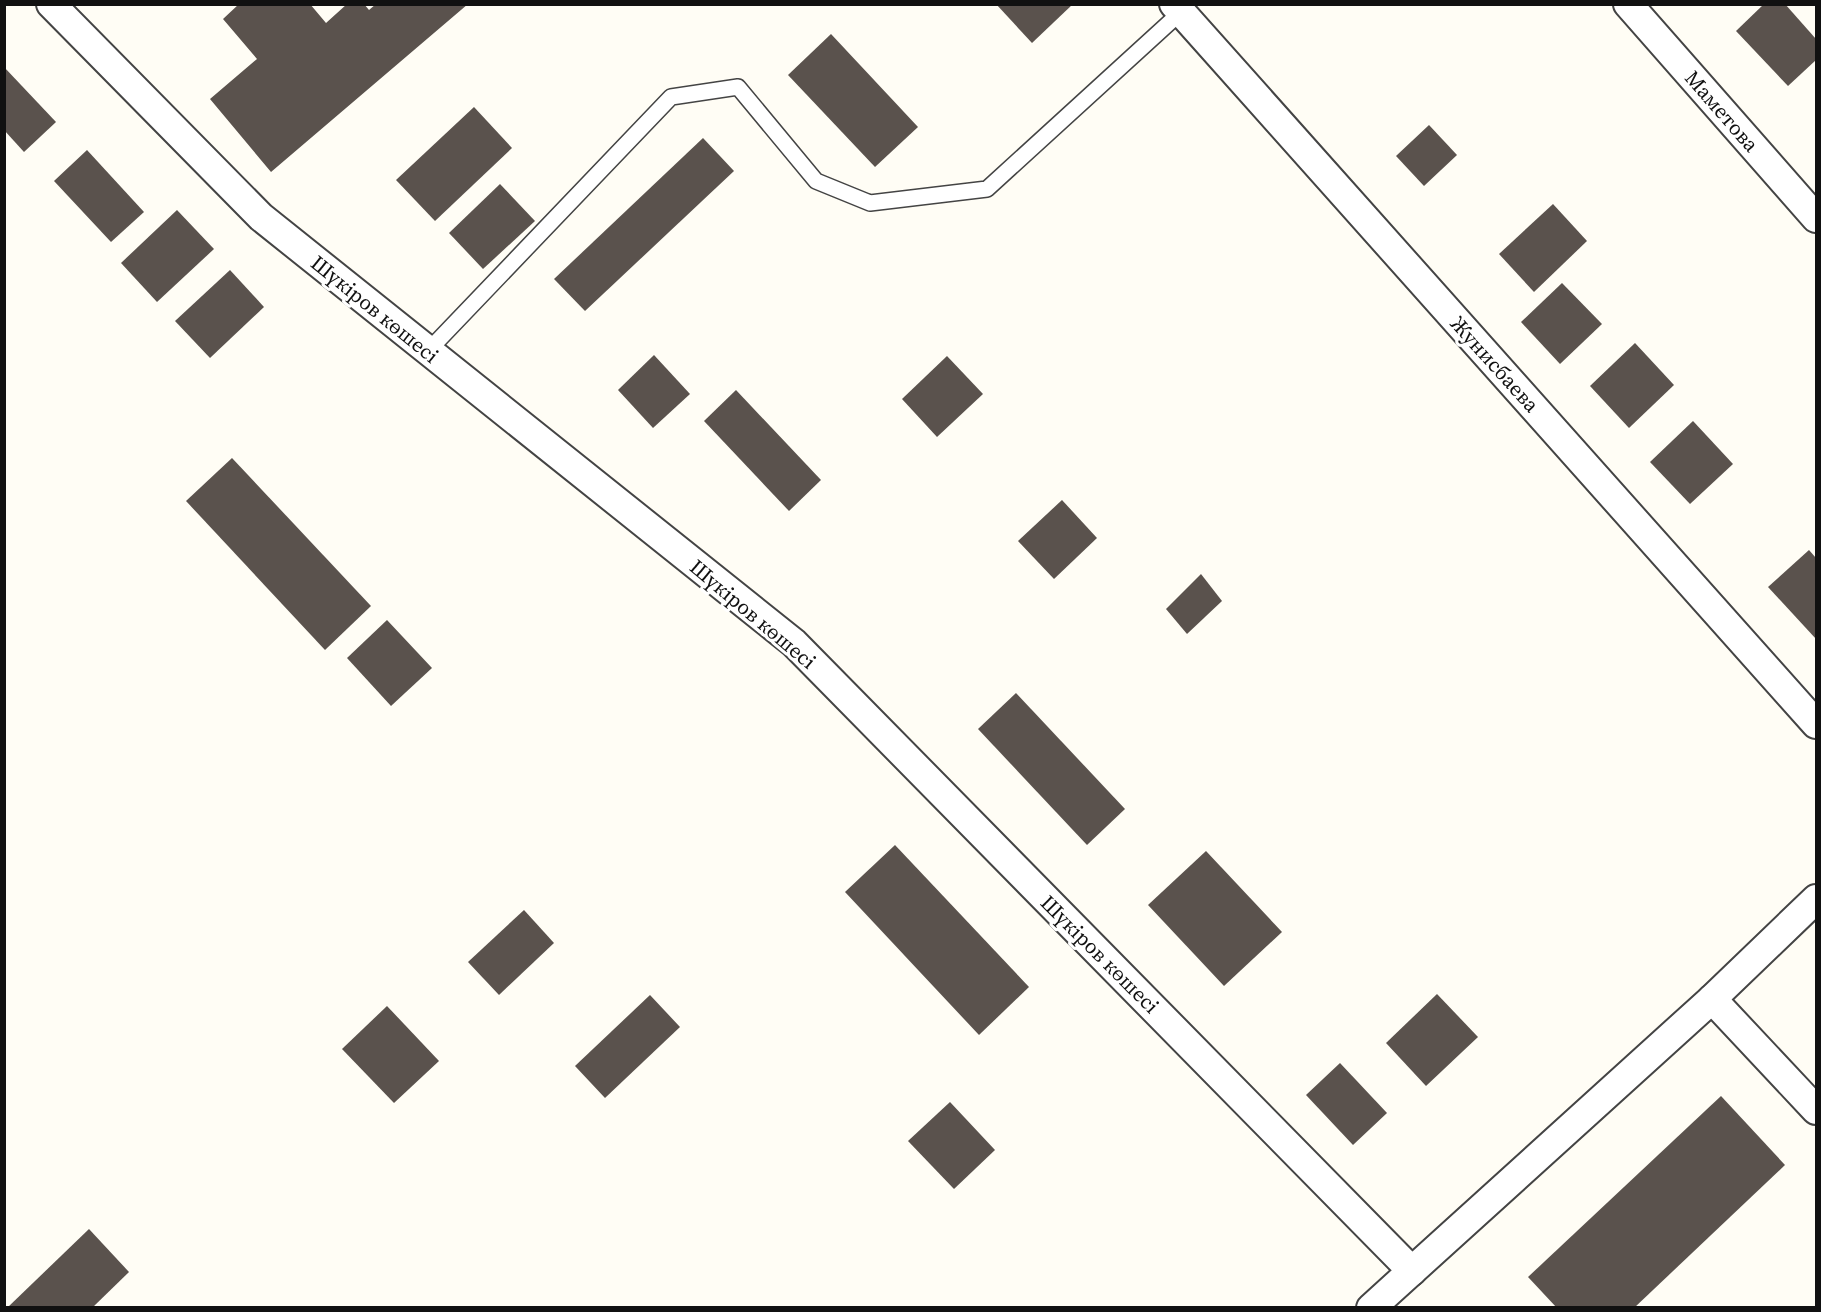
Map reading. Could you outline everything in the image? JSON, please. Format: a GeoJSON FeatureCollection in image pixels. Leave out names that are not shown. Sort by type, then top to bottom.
{"type":"FeatureCollection","features":[{"type":"Feature","properties":{"kind":"street","name":"Шүкіров көшесі"},"geometry":{"type":"LineString","coordinates":[[51,4],[261,217],[794,643],[1412,1271]]}},
{"type":"Feature","properties":{"kind":"street","name":"Маметова"},"geometry":{"type":"LineString","coordinates":[[1628,4],[1816,218]]}},
{"type":"Feature","properties":{"kind":"street","name":"Жунисбаева"},"geometry":{"type":"LineString","coordinates":[[1178,8],[1816,724]]}},
{"type":"Feature","properties":{"kind":"street"},"geometry":{"type":"LineString","coordinates":[[1371,1308],[1712,999],[1816,899]]}},
{"type":"Feature","properties":{"kind":"street"},"geometry":{"type":"LineString","coordinates":[[1712,999],[1816,1110]]}},
{"type":"Feature","properties":{"kind":"lane"},"geometry":{"type":"LineString","coordinates":[[428,351],[671,97],[738,87],[816,181],[870,203],[987,189],[1178,8]]}},
{"type":"Feature","properties":{"kind":"building"},"geometry":{"type":"Polygon","coordinates":[[[239,4],[310,4],[326,23],[347,4],[364,4],[369,10],[376,4],[468,4],[271,172],[210,99],[257,59],[223,19],[239,4]]]}},
{"type":"Feature","properties":{"kind":"building"},"geometry":{"type":"Polygon","coordinates":[[[996,4],[1073,4],[1032,43],[996,4]]]}},
{"type":"Feature","properties":{"kind":"building"},"geometry":{"type":"Polygon","coordinates":[[[1764,4],[1785,4],[1816,39],[1816,60],[1788,86],[1736,31],[1764,4]]]}},
{"type":"Feature","properties":{"kind":"building"},"geometry":{"type":"Polygon","coordinates":[[[831,34],[918,127],[875,167],[788,75],[831,34]]]}},
{"type":"Feature","properties":{"kind":"building"},"geometry":{"type":"Polygon","coordinates":[[[4,67],[56,122],[24,152],[4,130],[4,67]]]}},
{"type":"Feature","properties":{"kind":"building"},"geometry":{"type":"Polygon","coordinates":[[[474,107],[512,148],[435,221],[396,180],[474,107]]]}},
{"type":"Feature","properties":{"kind":"building"},"geometry":{"type":"Polygon","coordinates":[[[1429,125],[1457,155],[1424,186],[1396,156],[1429,125]]]}},
{"type":"Feature","properties":{"kind":"building"},"geometry":{"type":"Polygon","coordinates":[[[703,138],[734,171],[585,311],[554,279],[703,138]]]}},
{"type":"Feature","properties":{"kind":"building"},"geometry":{"type":"Polygon","coordinates":[[[87,150],[144,212],[111,242],[54,181],[87,150]]]}},
{"type":"Feature","properties":{"kind":"building"},"geometry":{"type":"Polygon","coordinates":[[[500,184],[535,221],[483,269],[449,233],[500,184]]]}},
{"type":"Feature","properties":{"kind":"building"},"geometry":{"type":"Polygon","coordinates":[[[1553,204],[1587,241],[1534,292],[1499,254],[1553,204]]]}},
{"type":"Feature","properties":{"kind":"building"},"geometry":{"type":"Polygon","coordinates":[[[177,210],[214,249],[157,302],[121,263],[177,210]]]}},
{"type":"Feature","properties":{"kind":"building"},"geometry":{"type":"Polygon","coordinates":[[[230,270],[264,307],[210,358],[175,321],[230,270]]]}},
{"type":"Feature","properties":{"kind":"building"},"geometry":{"type":"Polygon","coordinates":[[[1562,283],[1602,324],[1560,364],[1521,322],[1562,283]]]}},
{"type":"Feature","properties":{"kind":"building"},"geometry":{"type":"Polygon","coordinates":[[[1635,343],[1674,385],[1629,428],[1590,386],[1635,343]]]}},
{"type":"Feature","properties":{"kind":"building"},"geometry":{"type":"Polygon","coordinates":[[[654,355],[690,394],[653,428],[618,390],[654,355]]]}},
{"type":"Feature","properties":{"kind":"building"},"geometry":{"type":"Polygon","coordinates":[[[947,356],[983,394],[937,437],[902,399],[947,356]]]}},
{"type":"Feature","properties":{"kind":"building"},"geometry":{"type":"Polygon","coordinates":[[[736,390],[821,480],[789,511],[704,421],[736,390]]]}},
{"type":"Feature","properties":{"kind":"building"},"geometry":{"type":"Polygon","coordinates":[[[1693,421],[1733,464],[1690,504],[1650,462],[1693,421]]]}},
{"type":"Feature","properties":{"kind":"building"},"geometry":{"type":"Polygon","coordinates":[[[232,458],[371,606],[325,650],[186,501],[232,458]]]}},
{"type":"Feature","properties":{"kind":"building"},"geometry":{"type":"Polygon","coordinates":[[[1062,500],[1097,538],[1054,579],[1018,541],[1062,500]]]}},
{"type":"Feature","properties":{"kind":"building"},"geometry":{"type":"Polygon","coordinates":[[[1809,550],[1816,558],[1816,639],[1768,587],[1809,550]]]}},
{"type":"Feature","properties":{"kind":"building"},"geometry":{"type":"Polygon","coordinates":[[[1201,574],[1222,601],[1187,634],[1166,609],[1201,574]]]}},
{"type":"Feature","properties":{"kind":"building"},"geometry":{"type":"Polygon","coordinates":[[[387,620],[432,668],[391,706],[347,658],[387,620]]]}},
{"type":"Feature","properties":{"kind":"building"},"geometry":{"type":"Polygon","coordinates":[[[1016,693],[1125,809],[1087,845],[978,729],[1016,693]]]}},
{"type":"Feature","properties":{"kind":"building"},"geometry":{"type":"Polygon","coordinates":[[[895,845],[1029,987],[979,1035],[845,892],[895,845]]]}},
{"type":"Feature","properties":{"kind":"building"},"geometry":{"type":"Polygon","coordinates":[[[1206,851],[1282,932],[1224,986],[1148,905],[1206,851]]]}},
{"type":"Feature","properties":{"kind":"building"},"geometry":{"type":"Polygon","coordinates":[[[524,910],[554,943],[499,995],[468,962],[524,910]]]}},
{"type":"Feature","properties":{"kind":"building"},"geometry":{"type":"Polygon","coordinates":[[[1437,994],[1478,1037],[1426,1086],[1386,1043],[1437,994]]]}},
{"type":"Feature","properties":{"kind":"building"},"geometry":{"type":"Polygon","coordinates":[[[650,995],[680,1027],[605,1098],[575,1066],[650,995]]]}},
{"type":"Feature","properties":{"kind":"building"},"geometry":{"type":"Polygon","coordinates":[[[387,1006],[439,1061],[394,1103],[342,1049],[387,1006]]]}},
{"type":"Feature","properties":{"kind":"building"},"geometry":{"type":"Polygon","coordinates":[[[1340,1063],[1387,1113],[1353,1145],[1306,1095],[1340,1063]]]}},
{"type":"Feature","properties":{"kind":"building"},"geometry":{"type":"Polygon","coordinates":[[[1721,1096],[1785,1165],[1634,1308],[1557,1308],[1528,1277],[1721,1096]]]}},
{"type":"Feature","properties":{"kind":"building"},"geometry":{"type":"Polygon","coordinates":[[[950,1102],[995,1150],[954,1189],[908,1141],[950,1102]]]}},
{"type":"Feature","properties":{"kind":"building"},"geometry":{"type":"Polygon","coordinates":[[[89,1229],[129,1272],[92,1308],[7,1308],[89,1229]]]}}]}
